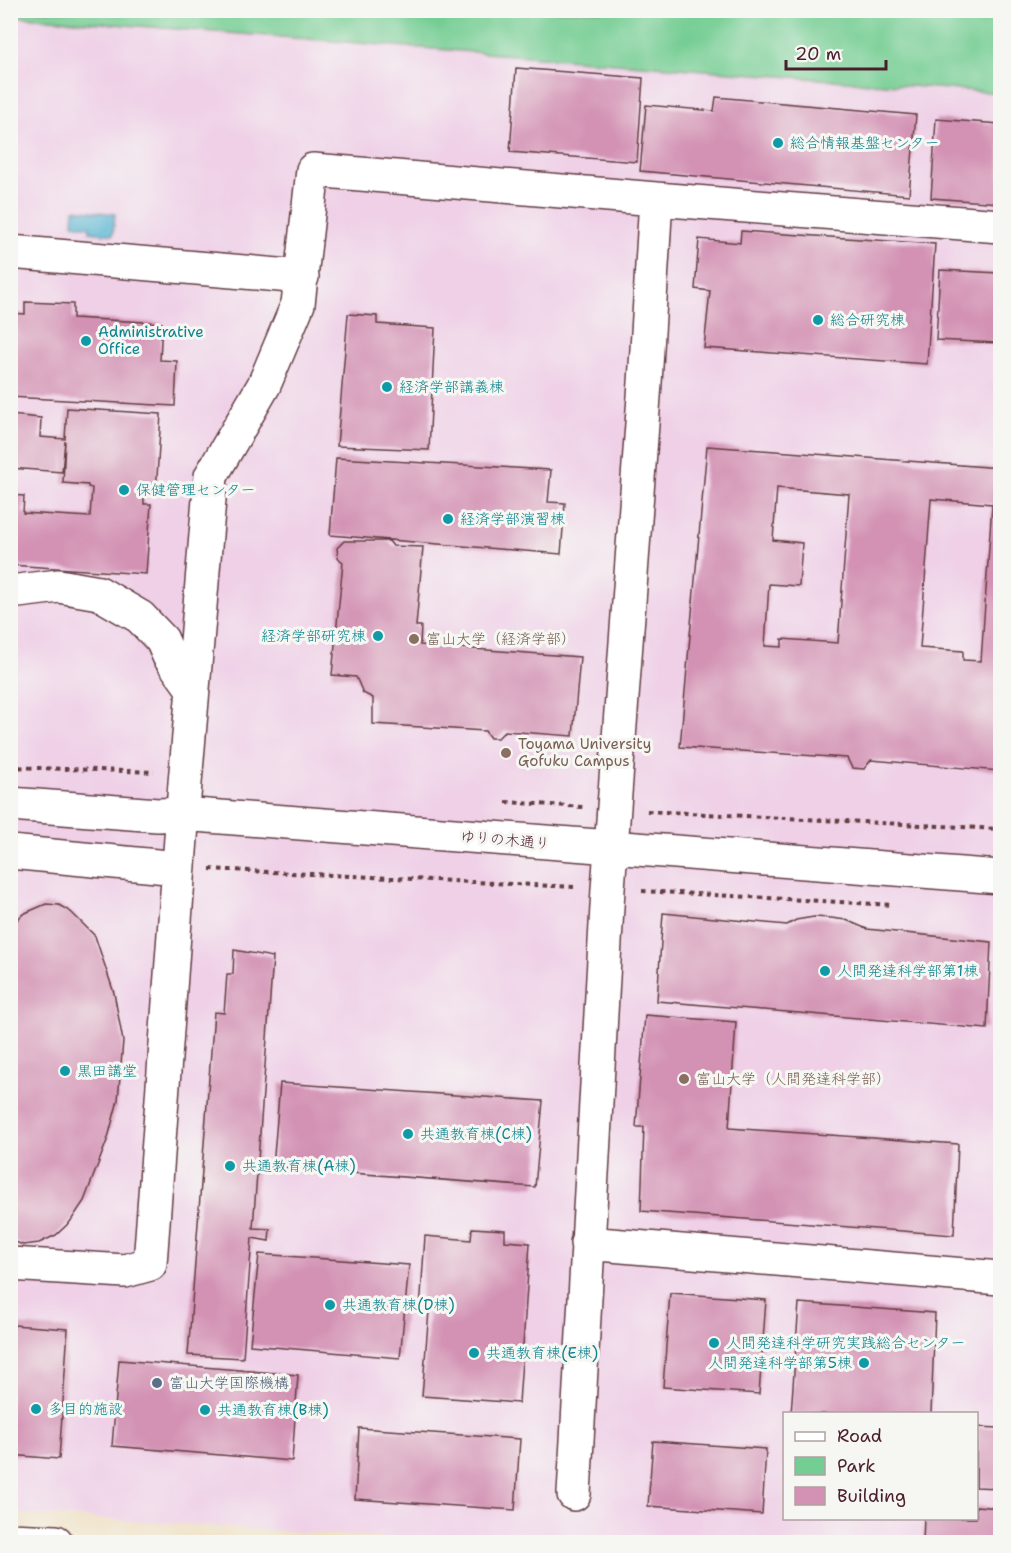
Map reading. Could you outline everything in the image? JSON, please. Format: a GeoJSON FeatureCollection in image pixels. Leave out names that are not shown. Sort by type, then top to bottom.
{"type":"FeatureCollection","features":[{"type":"Feature","properties":{"kind":"street"},"geometry":{"type":"LineString","coordinates":[[10,1264],[125,1271],[150,1264],[178,868],[211,476],[264,385],[298,303],[313,170],[1000,226]]}},
{"type":"Feature","properties":{"kind":"street"},"geometry":{"type":"LineString","coordinates":[[574,1494],[610,849],[645,383],[656,199]]}},
{"type":"Feature","properties":{"kind":"street"},"geometry":{"type":"LineString","coordinates":[[10,252],[302,277]]}},
{"type":"Feature","properties":{"kind":"street"},"geometry":{"type":"LineString","coordinates":[[10,592],[59,586],[99,593],[140,617],[162,640],[193,689]]}},
{"type":"Feature","properties":{"kind":"street","name":"ゆりの木通り"},"geometry":{"type":"LineString","coordinates":[[10,804],[158,815],[184,799],[610,849],[1000,877]]}},
{"type":"Feature","properties":{"kind":"street"},"geometry":{"type":"LineString","coordinates":[[10,852],[178,868]]}},
{"type":"Feature","properties":{"kind":"street"},"geometry":{"type":"LineString","coordinates":[[587,1243],[1000,1278]]}},
{"type":"Feature","properties":{"kind":"path"},"geometry":{"type":"LineString","coordinates":[[10,767],[159,772],[184,799]]}},
{"type":"Feature","properties":{"kind":"path"},"geometry":{"type":"LineString","coordinates":[[494,802],[1000,829]]}},
{"type":"Feature","properties":{"kind":"shaded area","name":"Toyama University Gofuku Campus"},"geometry":{"type":"Polygon","coordinates":[[[10,16],[1000,93],[1000,1542],[445,1542],[11,1513],[10,16]]]}},
{"type":"Feature","properties":{"kind":"green space"},"geometry":{"type":"Polygon","coordinates":[[[10,11],[1000,11],[1000,93],[11,16],[10,11]]]}},
{"type":"Feature","properties":{"kind":"water"},"geometry":{"type":"Polygon","coordinates":[[[74,209],[115,214],[113,235],[90,232],[90,227],[73,224],[74,209]]]}},
{"type":"Feature","properties":{"kind":"building"},"geometry":{"type":"Polygon","coordinates":[[[516,68],[643,78],[637,162],[510,152],[516,68]]]}},
{"type":"Feature","properties":{"kind":"building","name":"総合情報基盤センター"},"geometry":{"type":"Polygon","coordinates":[[[716,97],[916,115],[909,195],[640,171],[646,105],[714,111],[716,97]]]}},
{"type":"Feature","properties":{"kind":"building"},"geometry":{"type":"Polygon","coordinates":[[[936,119],[1000,124],[1000,203],[931,198],[936,119]]]}},
{"type":"Feature","properties":{"kind":"building","name":"総合研究棟"},"geometry":{"type":"Polygon","coordinates":[[[741,231],[935,244],[927,364],[704,348],[710,291],[695,289],[699,239],[740,243],[741,231]]]}},
{"type":"Feature","properties":{"kind":"building"},"geometry":{"type":"Polygon","coordinates":[[[940,270],[1000,273],[997,343],[936,340],[940,270]]]}},
{"type":"Feature","properties":{"kind":"building","name":"Administrative Office"},"geometry":{"type":"Polygon","coordinates":[[[25,302],[73,304],[73,318],[162,323],[160,360],[177,361],[175,406],[10,397],[10,313],[25,314],[25,302]]]}},
{"type":"Feature","properties":{"kind":"building","name":"経済学部講義棟"},"geometry":{"type":"Polygon","coordinates":[[[348,314],[377,316],[377,324],[435,328],[429,450],[337,446],[348,314]]]}},
{"type":"Feature","properties":{"kind":"building","name":"保健管理センター"},"geometry":{"type":"Polygon","coordinates":[[[67,408],[161,414],[156,493],[144,493],[144,504],[151,504],[146,574],[10,565],[10,495],[24,496],[23,513],[90,517],[92,488],[88,485],[63,483],[65,441],[62,472],[10,468],[10,415],[41,418],[40,437],[65,439],[67,408]]]}},
{"type":"Feature","properties":{"kind":"building"},"geometry":{"type":"Polygon","coordinates":[[[707,446],[1000,468],[1000,771],[871,760],[864,769],[852,768],[847,758],[680,747],[707,446]],[[777,488],[773,540],[802,543],[799,586],[769,584],[765,646],[782,647],[782,639],[838,643],[849,494],[777,488]],[[931,499],[920,648],[963,651],[963,660],[981,661],[992,504],[931,499]]]}},
{"type":"Feature","properties":{"kind":"building","name":"経済学部演習棟"},"geometry":{"type":"Polygon","coordinates":[[[336,458],[551,470],[548,502],[565,503],[561,554],[330,535],[336,458]]]}},
{"type":"Feature","properties":{"kind":"building","name":"経済学部研究棟"},"geometry":{"type":"Polygon","coordinates":[[[344,541],[389,541],[393,546],[423,547],[416,626],[421,626],[420,645],[580,657],[573,736],[505,731],[498,738],[490,738],[485,731],[373,724],[373,698],[363,693],[356,677],[332,675],[343,562],[338,558],[337,548],[344,541]]]}},
{"type":"Feature","properties":{"kind":"building","name":"黒田講堂"},"geometry":{"type":"Polygon","coordinates":[[[46,904],[59,905],[71,912],[95,936],[114,993],[123,1041],[118,1100],[108,1138],[84,1201],[70,1222],[56,1235],[39,1243],[23,1245],[10,1240],[10,927],[23,914],[46,904]]]}},
{"type":"Feature","properties":{"kind":"building","name":"人間発達科学部第1棟"},"geometry":{"type":"Polygon","coordinates":[[[663,913],[787,925],[796,920],[814,917],[831,918],[846,920],[867,929],[991,942],[987,1029],[657,1001],[663,913]]]}},
{"type":"Feature","properties":{"kind":"building","name":"共通教育棟(A棟)"},"geometry":{"type":"Polygon","coordinates":[[[234,950],[273,957],[253,1228],[270,1229],[269,1241],[252,1238],[243,1358],[188,1355],[214,1012],[224,1013],[227,974],[233,974],[234,950]]]}},
{"type":"Feature","properties":{"kind":"building"},"geometry":{"type":"Polygon","coordinates":[[[645,1015],[736,1022],[729,1128],[958,1144],[954,1235],[641,1211],[644,1127],[636,1127],[645,1015]]]}},
{"type":"Feature","properties":{"kind":"building","name":"共通教育棟(C棟)"},"geometry":{"type":"Polygon","coordinates":[[[280,1083],[543,1101],[535,1187],[273,1167],[280,1083]]]}},
{"type":"Feature","properties":{"kind":"building","name":"共通教育棟(E棟)"},"geometry":{"type":"Polygon","coordinates":[[[472,1228],[505,1230],[505,1241],[530,1243],[519,1403],[422,1396],[429,1311],[420,1310],[425,1236],[471,1240],[472,1228]]]}},
{"type":"Feature","properties":{"kind":"building","name":"共通教育棟(D棟)"},"geometry":{"type":"Polygon","coordinates":[[[259,1254],[409,1265],[400,1358],[250,1345],[259,1254]]]}},
{"type":"Feature","properties":{"kind":"building","name":"人間発達科学研究実践総合センター"},"geometry":{"type":"Polygon","coordinates":[[[670,1293],[766,1300],[759,1394],[663,1387],[670,1293]]]}},
{"type":"Feature","properties":{"kind":"building","name":"人間発達科学部第5棟"},"geometry":{"type":"Polygon","coordinates":[[[799,1303],[935,1313],[931,1412],[791,1412],[799,1303]]]}},
{"type":"Feature","properties":{"kind":"building","name":"多目的施設"},"geometry":{"type":"Polygon","coordinates":[[[13,1325],[68,1329],[59,1459],[10,1455],[10,1363],[13,1325]]]}},
{"type":"Feature","properties":{"kind":"building","name":"共通教育棟(B棟)"},"geometry":{"type":"Polygon","coordinates":[[[119,1360],[298,1375],[292,1461],[112,1446],[119,1360]]]}},
{"type":"Feature","properties":{"kind":"building"},"geometry":{"type":"Polygon","coordinates":[[[978,1427],[1000,1428],[999,1488],[978,1487],[978,1427]]]}},
{"type":"Feature","properties":{"kind":"building"},"geometry":{"type":"Polygon","coordinates":[[[359,1428],[520,1439],[515,1510],[355,1499],[359,1428]]]}},
{"type":"Feature","properties":{"kind":"building"},"geometry":{"type":"Polygon","coordinates":[[[653,1441],[766,1449],[762,1514],[648,1506],[653,1441]]]}},
{"type":"Feature","properties":{"kind":"building"},"geometry":{"type":"Polygon","coordinates":[[[978,1506],[1000,1508],[998,1542],[923,1542],[924,1520],[978,1520],[978,1506]]]}},
{"type":"Feature","properties":{"kind":"place","name":"総合情報基盤センター"},"geometry":{"type":"Point","coordinates":[778,143]}},
{"type":"Feature","properties":{"kind":"place","name":"総合研究棟"},"geometry":{"type":"Point","coordinates":[818,320]}},
{"type":"Feature","properties":{"kind":"place","name":"Administrative Office"},"geometry":{"type":"Point","coordinates":[86,341]}},
{"type":"Feature","properties":{"kind":"place","name":"経済学部講義棟"},"geometry":{"type":"Point","coordinates":[387,387]}},
{"type":"Feature","properties":{"kind":"place","name":"保健管理センター"},"geometry":{"type":"Point","coordinates":[124,490]}},
{"type":"Feature","properties":{"kind":"place","name":"経済学部演習棟"},"geometry":{"type":"Point","coordinates":[448,519]}},
{"type":"Feature","properties":{"kind":"place","name":"経済学部研究棟"},"geometry":{"type":"Point","coordinates":[378,636]}},
{"type":"Feature","properties":{"kind":"place","name":"富山大学（経済学部）"},"geometry":{"type":"Point","coordinates":[414,639]}},
{"type":"Feature","properties":{"kind":"place","name":"Toyama University Gofuku Campus"},"geometry":{"type":"Point","coordinates":[506,753]}},
{"type":"Feature","properties":{"kind":"place","name":"人間発達科学部第1棟"},"geometry":{"type":"Point","coordinates":[825,971]}},
{"type":"Feature","properties":{"kind":"place","name":"黒田講堂"},"geometry":{"type":"Point","coordinates":[65,1071]}},
{"type":"Feature","properties":{"kind":"place","name":"富山大学（人間発達科学部）"},"geometry":{"type":"Point","coordinates":[684,1079]}},
{"type":"Feature","properties":{"kind":"place","name":"共通教育棟(C棟)"},"geometry":{"type":"Point","coordinates":[408,1134]}},
{"type":"Feature","properties":{"kind":"place","name":"共通教育棟(A棟)"},"geometry":{"type":"Point","coordinates":[230,1166]}},
{"type":"Feature","properties":{"kind":"place","name":"共通教育棟(D棟)"},"geometry":{"type":"Point","coordinates":[330,1305]}},
{"type":"Feature","properties":{"kind":"place","name":"人間発達科学研究実践総合センター"},"geometry":{"type":"Point","coordinates":[714,1343]}},
{"type":"Feature","properties":{"kind":"place","name":"共通教育棟(E棟)"},"geometry":{"type":"Point","coordinates":[474,1353]}},
{"type":"Feature","properties":{"kind":"place","name":"人間発達科学部第5棟"},"geometry":{"type":"Point","coordinates":[864,1363]}},
{"type":"Feature","properties":{"kind":"place","name":"富山大学国際機構"},"geometry":{"type":"Point","coordinates":[157,1383]}},
{"type":"Feature","properties":{"kind":"place","name":"多目的施設"},"geometry":{"type":"Point","coordinates":[36,1409]}},
{"type":"Feature","properties":{"kind":"place","name":"共通教育棟(B棟)"},"geometry":{"type":"Point","coordinates":[205,1410]}}]}
